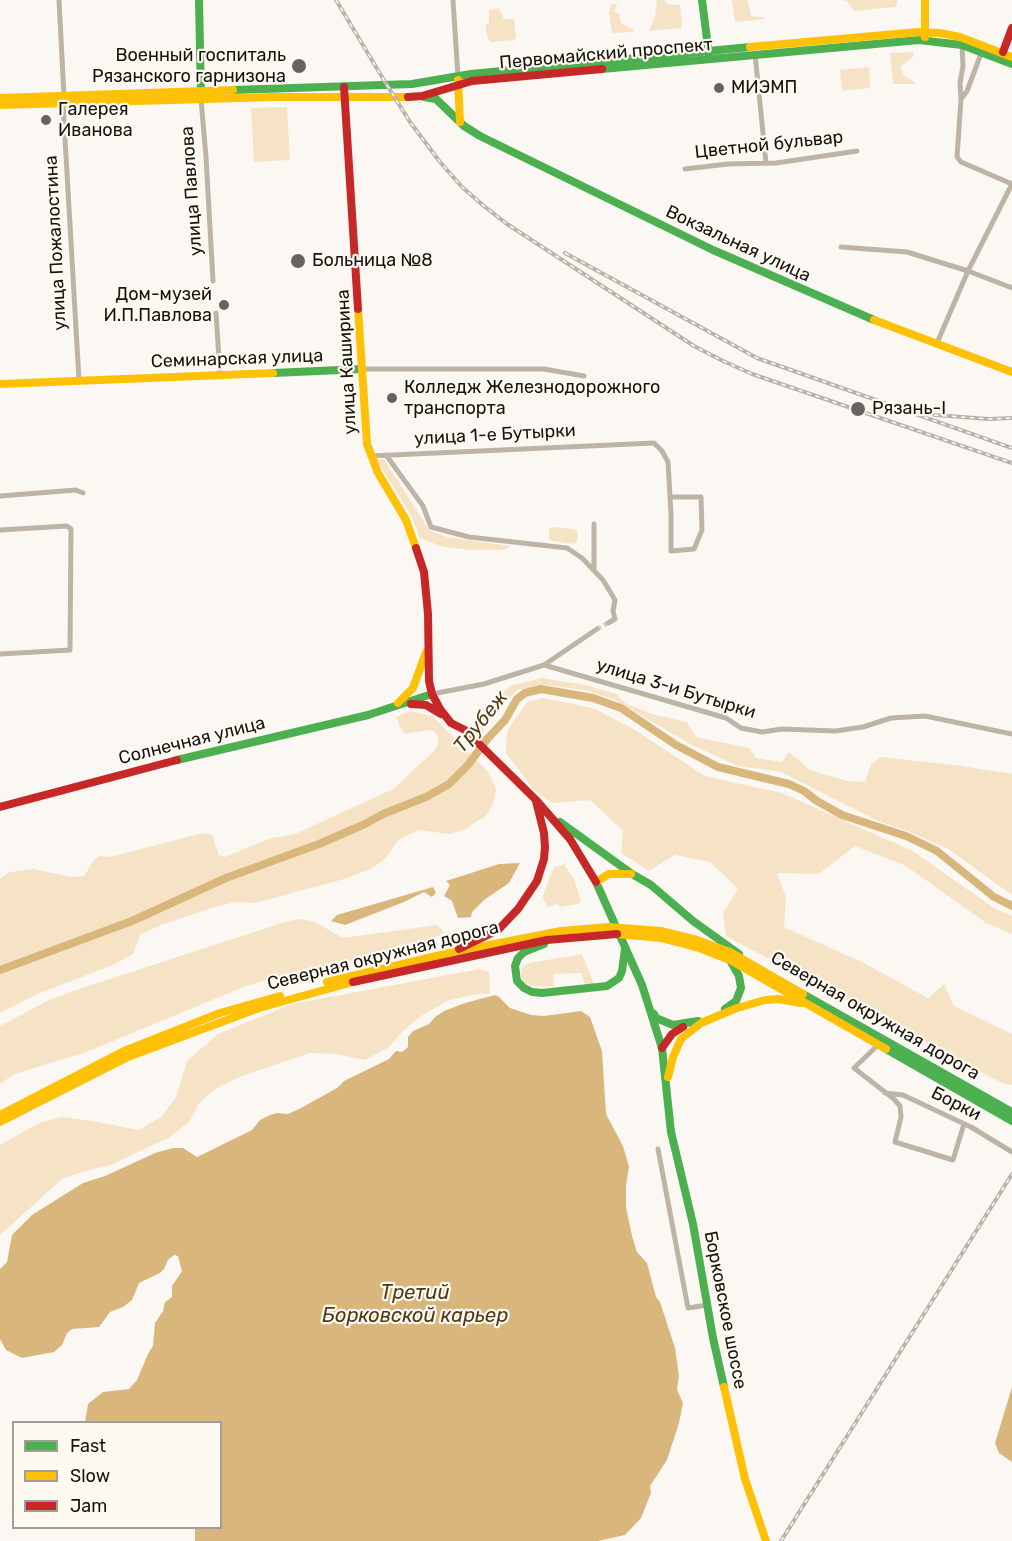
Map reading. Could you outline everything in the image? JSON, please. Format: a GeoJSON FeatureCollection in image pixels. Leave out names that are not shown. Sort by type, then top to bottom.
{"type":"FeatureCollection","features":[{"type":"Feature","properties":{"kind":"main road","name":"улица Павлова"},"geometry":{"type":"LineString","coordinates":[[199,0],[201,95]]}},
{"type":"Feature","properties":{"kind":"main road"},"geometry":{"type":"LineString","coordinates":[[702,0],[710,55]]}},
{"type":"Feature","properties":{"kind":"main road"},"geometry":{"type":"LineString","coordinates":[[708,0],[710,55]]}},
{"type":"Feature","properties":{"kind":"main road"},"geometry":{"type":"LineString","coordinates":[[925,0],[925,36]]}},
{"type":"Feature","properties":{"kind":"main road"},"geometry":{"type":"LineString","coordinates":[[1003,52],[1012,28]]}},
{"type":"Feature","properties":{"kind":"main road","name":"Первомайский проспект"},"geometry":{"type":"LineString","coordinates":[[0,105],[458,81],[471,74],[585,62],[710,55],[925,36],[960,37],[1012,57]]}},
{"type":"Feature","properties":{"kind":"main road","name":"Первомайский проспект"},"geometry":{"type":"LineString","coordinates":[[710,55],[755,54],[925,36],[981,51],[1012,64]]}},
{"type":"Feature","properties":{"kind":"main road"},"geometry":{"type":"LineString","coordinates":[[458,81],[446,89],[443,97],[446,109],[454,112],[459,108]]}},
{"type":"Feature","properties":{"kind":"main road"},"geometry":{"type":"LineString","coordinates":[[458,81],[461,123]]}},
{"type":"Feature","properties":{"kind":"main road","name":"улица Каширина"},"geometry":{"type":"LineString","coordinates":[[344,87],[367,444],[370,456],[406,520],[424,572],[427,594],[429,681],[432,694]]}},
{"type":"Feature","properties":{"kind":"main road","name":"Первомайский проспект"},"geometry":{"type":"LineString","coordinates":[[201,95],[374,98],[422,96],[446,89]]}},
{"type":"Feature","properties":{"kind":"main road","name":"Вокзальная улица"},"geometry":{"type":"LineString","coordinates":[[422,96],[432,98],[480,136],[773,278],[851,312],[1012,372]]}},
{"type":"Feature","properties":{"kind":"main road","name":"Первомайский проспект"},"geometry":{"type":"LineString","coordinates":[[0,98],[63,100]]}},
{"type":"Feature","properties":{"kind":"main road","name":"Семинарская улица"},"geometry":{"type":"LineString","coordinates":[[0,384],[362,369]]}},
{"type":"Feature","properties":{"kind":"main road","name":"Солнечная улица"},"geometry":{"type":"LineString","coordinates":[[393,707],[413,688],[428,645]]}},
{"type":"Feature","properties":{"kind":"main road"},"geometry":{"type":"LineString","coordinates":[[432,694],[451,723]]}},
{"type":"Feature","properties":{"kind":"main road","name":"Солнечная улица"},"geometry":{"type":"LineString","coordinates":[[0,807],[202,753],[358,717],[432,694]]}},
{"type":"Feature","properties":{"kind":"main road"},"geometry":{"type":"LineString","coordinates":[[402,704],[426,705],[465,730],[554,818],[570,839],[596,882],[652,1012],[662,1048],[667,1081]]}},
{"type":"Feature","properties":{"kind":"main road"},"geometry":{"type":"LineString","coordinates":[[449,953],[498,930],[530,894],[542,870],[545,847],[536,800]]}},
{"type":"Feature","properties":{"kind":"main road"},"geometry":{"type":"LineString","coordinates":[[554,818],[651,885],[693,921],[729,945],[746,960]]}},
{"type":"Feature","properties":{"kind":"main road"},"geometry":{"type":"LineString","coordinates":[[596,882],[609,874],[632,874]]}},
{"type":"Feature","properties":{"kind":"main road","name":"Северная окружная дорога"},"geometry":{"type":"LineString","coordinates":[[0,1115],[124,1051],[220,1013],[345,977],[449,953],[581,932],[632,931],[661,931],[689,938],[746,960],[1012,1112]]}},
{"type":"Feature","properties":{"kind":"main road","name":"Северная окружная дорога"},"geometry":{"type":"LineString","coordinates":[[632,931],[684,944],[730,960],[1012,1121]]}},
{"type":"Feature","properties":{"kind":"main road"},"geometry":{"type":"LineString","coordinates":[[0,1122],[129,1058],[259,1008],[373,976],[581,932]]}},
{"type":"Feature","properties":{"kind":"main road"},"geometry":{"type":"LineString","coordinates":[[559,938],[530,949],[518,958],[515,974],[524,988],[542,993],[607,986],[619,978],[625,948]]}},
{"type":"Feature","properties":{"kind":"main road"},"geometry":{"type":"LineString","coordinates":[[662,1048],[672,1034],[727,1008],[740,995],[740,976],[730,960]]}},
{"type":"Feature","properties":{"kind":"main road"},"geometry":{"type":"LineString","coordinates":[[667,1081],[672,1060],[681,1039],[701,1023],[765,1000],[793,1001],[816,1008]]}},
{"type":"Feature","properties":{"kind":"main road"},"geometry":{"type":"LineString","coordinates":[[652,1012],[656,1018],[673,1025],[692,1023]]}},
{"type":"Feature","properties":{"kind":"main road","name":"Борковское шоссе"},"geometry":{"type":"LineString","coordinates":[[667,1081],[674,1153],[693,1224],[707,1305],[742,1468],[766,1541]]}},
{"type":"Feature","properties":{"kind":"street","name":"улица Пожалостина"},"geometry":{"type":"LineString","coordinates":[[59,0],[79,380]]}},
{"type":"Feature","properties":{"kind":"street"},"geometry":{"type":"LineString","coordinates":[[453,0],[458,81]]}},
{"type":"Feature","properties":{"kind":"street"},"geometry":{"type":"LineString","coordinates":[[937,343],[968,271],[1012,184],[961,162],[957,157],[962,45]]}},
{"type":"Feature","properties":{"kind":"street"},"geometry":{"type":"LineString","coordinates":[[961,99],[967,91],[981,51]]}},
{"type":"Feature","properties":{"kind":"street"},"geometry":{"type":"LineString","coordinates":[[755,54],[766,163]]}},
{"type":"Feature","properties":{"kind":"street","name":"улица Павлова"},"geometry":{"type":"LineString","coordinates":[[201,95],[213,281]]}},
{"type":"Feature","properties":{"kind":"street","name":"Цветной бульвар"},"geometry":{"type":"LineString","coordinates":[[685,169],[766,163],[857,151]]}},
{"type":"Feature","properties":{"kind":"street"},"geometry":{"type":"LineString","coordinates":[[841,247],[907,252],[968,271],[1012,288]]}},
{"type":"Feature","properties":{"kind":"street"},"geometry":{"type":"LineString","coordinates":[[216,314],[220,374]]}},
{"type":"Feature","properties":{"kind":"street","name":"Семинарская улица"},"geometry":{"type":"LineString","coordinates":[[362,369],[544,369],[584,376]]}},
{"type":"Feature","properties":{"kind":"street","name":"улица 1-е Бутырки"},"geometry":{"type":"LineString","coordinates":[[370,456],[654,443],[668,462],[671,551],[694,549],[702,530],[701,497],[670,497]]}},
{"type":"Feature","properties":{"kind":"street"},"geometry":{"type":"LineString","coordinates":[[386,456],[423,506],[430,527],[469,537],[567,548],[594,569],[615,600],[613,611],[615,620],[608,623]]}},
{"type":"Feature","properties":{"kind":"street"},"geometry":{"type":"LineString","coordinates":[[0,496],[76,490],[83,493]]}},
{"type":"Feature","properties":{"kind":"street"},"geometry":{"type":"LineString","coordinates":[[594,524],[594,569]]}},
{"type":"Feature","properties":{"kind":"street"},"geometry":{"type":"LineString","coordinates":[[0,530],[67,526],[71,529],[70,650],[0,654]]}},
{"type":"Feature","properties":{"kind":"street","name":"улица 3-и Бутырки"},"geometry":{"type":"LineString","coordinates":[[432,694],[484,684],[544,665],[596,631]]}},
{"type":"Feature","properties":{"kind":"street","name":"улица 3-и Бутырки"},"geometry":{"type":"LineString","coordinates":[[544,665],[726,718],[741,728],[762,732],[782,729],[835,731],[863,727],[891,718],[925,716],[1012,734]]}},
{"type":"Feature","properties":{"kind":"street"},"geometry":{"type":"LineString","coordinates":[[878,1045],[854,1068],[897,1102],[901,1112],[894,1140],[897,1144],[953,1160],[964,1124]]}},
{"type":"Feature","properties":{"kind":"street","name":"Борки"},"geometry":{"type":"LineString","coordinates":[[883,1093],[903,1095],[964,1124],[1012,1152]]}},
{"type":"Feature","properties":{"kind":"street"},"geometry":{"type":"LineString","coordinates":[[658,1149],[688,1308],[707,1305]]}},
{"type":"Feature","properties":{"kind":"shaded area"},"geometry":{"type":"Polygon","coordinates":[[[657,0],[680,5],[681,28],[649,31],[655,17],[657,0]]]}},
{"type":"Feature","properties":{"kind":"shaded area"},"geometry":{"type":"Polygon","coordinates":[[[732,0],[748,0],[751,16],[765,19],[735,22],[732,0]]]}},
{"type":"Feature","properties":{"kind":"shaded area"},"geometry":{"type":"Polygon","coordinates":[[[842,0],[897,0],[897,5],[854,11],[847,1],[842,0]]]}},
{"type":"Feature","properties":{"kind":"shaded area"},"geometry":{"type":"Polygon","coordinates":[[[611,4],[616,4],[617,8],[614,10],[615,13],[619,13],[621,23],[634,30],[633,32],[612,33],[609,14],[611,4]]]}},
{"type":"Feature","properties":{"kind":"shaded area"},"geometry":{"type":"Polygon","coordinates":[[[499,8],[504,19],[514,19],[516,37],[513,40],[491,42],[485,26],[489,22],[489,10],[499,8]]]}},
{"type":"Feature","properties":{"kind":"shaded area"},"geometry":{"type":"Polygon","coordinates":[[[913,52],[914,56],[900,67],[903,75],[915,84],[893,84],[890,53],[913,52]]]}},
{"type":"Feature","properties":{"kind":"shaded area"},"geometry":{"type":"Polygon","coordinates":[[[869,67],[870,88],[842,91],[840,70],[869,67]]]}},
{"type":"Feature","properties":{"kind":"shaded area"},"geometry":{"type":"Polygon","coordinates":[[[287,107],[290,160],[254,162],[251,108],[287,107]]]}},
{"type":"Feature","properties":{"kind":"shaded area"},"geometry":{"type":"Polygon","coordinates":[[[376,459],[384,459],[429,530],[447,537],[511,546],[503,550],[471,550],[443,547],[420,538],[411,515],[376,459]]]}},
{"type":"Feature","properties":{"kind":"shaded area"},"geometry":{"type":"Polygon","coordinates":[[[553,527],[574,529],[578,532],[577,542],[574,544],[552,541],[549,539],[549,529],[553,527]]]}},
{"type":"Feature","properties":{"kind":"shaded area"},"geometry":{"type":"Polygon","coordinates":[[[542,678],[585,685],[616,694],[625,703],[652,714],[687,722],[696,737],[749,748],[756,758],[782,762],[789,752],[810,770],[847,781],[865,782],[871,764],[881,757],[1012,774],[1012,895],[948,849],[878,821],[781,772],[738,766],[692,745],[613,699],[584,690],[544,685],[517,690],[495,714],[482,733],[474,728],[510,686],[542,678]]]}},
{"type":"Feature","properties":{"kind":"shaded area"},"geometry":{"type":"Polygon","coordinates":[[[543,698],[593,708],[632,728],[705,776],[782,793],[913,851],[994,908],[1012,916],[1012,934],[986,923],[906,866],[855,846],[819,874],[777,873],[786,897],[784,927],[864,963],[928,998],[944,984],[954,1006],[1012,1034],[1012,1085],[1002,1083],[726,936],[723,913],[738,889],[710,862],[675,855],[649,871],[621,853],[623,831],[590,800],[552,803],[534,790],[506,753],[507,731],[527,702],[543,698]]]}},
{"type":"Feature","properties":{"kind":"shaded area"},"geometry":{"type":"Polygon","coordinates":[[[410,711],[432,716],[488,772],[496,789],[494,801],[487,815],[464,830],[449,834],[419,830],[398,840],[387,857],[373,868],[344,879],[255,903],[237,902],[217,906],[159,926],[140,935],[133,954],[113,965],[40,993],[0,1013],[0,878],[10,872],[34,869],[71,877],[84,876],[94,860],[100,856],[109,857],[203,833],[212,835],[219,855],[225,857],[271,838],[295,834],[393,789],[434,751],[438,744],[438,737],[434,731],[426,730],[405,734],[399,725],[396,717],[410,711]]]}},
{"type":"Feature","properties":{"kind":"shaded area"},"geometry":{"type":"Polygon","coordinates":[[[564,864],[574,879],[581,901],[578,904],[560,907],[557,904],[548,907],[543,899],[544,892],[554,867],[564,864]]]}},
{"type":"Feature","properties":{"kind":"shaded area"},"geometry":{"type":"Polygon","coordinates":[[[302,919],[315,922],[343,938],[436,925],[442,929],[443,933],[431,940],[379,956],[296,971],[246,986],[84,1053],[14,1074],[0,1084],[0,1026],[47,1001],[79,989],[288,921],[302,919]]]}},
{"type":"Feature","properties":{"kind":"shaded area"},"geometry":{"type":"Polygon","coordinates":[[[582,954],[594,984],[585,984],[581,973],[553,974],[554,987],[532,986],[524,983],[521,975],[522,967],[529,963],[582,954]]]}},
{"type":"Feature","properties":{"kind":"shaded area"},"geometry":{"type":"Polygon","coordinates":[[[480,969],[489,972],[490,994],[449,1000],[421,1016],[389,1047],[365,1060],[336,1054],[310,1053],[239,1077],[215,1089],[199,1103],[190,1121],[170,1137],[111,1165],[62,1179],[0,1235],[0,1145],[39,1123],[61,1117],[139,1130],[162,1116],[176,1097],[187,1061],[218,1034],[292,1004],[480,969]]]}},
{"type":"Feature","properties":{"kind":"water"},"geometry":{"type":"Polygon","coordinates":[[[520,863],[509,883],[484,900],[472,912],[471,917],[458,918],[452,901],[444,896],[450,885],[446,881],[499,864],[520,863]]]}},
{"type":"Feature","properties":{"kind":"water"},"geometry":{"type":"Polygon","coordinates":[[[433,887],[436,893],[432,897],[424,892],[345,925],[331,921],[337,915],[433,887]]]}},
{"type":"Feature","properties":{"kind":"water","name":"Третий Борковской карьер"},"geometry":{"type":"Polygon","coordinates":[[[495,995],[510,1008],[531,1015],[544,1016],[581,1011],[590,1017],[602,1051],[606,1114],[623,1146],[629,1167],[626,1207],[632,1236],[637,1252],[647,1263],[656,1297],[660,1302],[675,1348],[679,1376],[677,1390],[683,1403],[667,1460],[650,1486],[651,1493],[641,1518],[625,1535],[598,1541],[195,1541],[195,1529],[222,1529],[222,1421],[85,1421],[88,1404],[103,1392],[129,1389],[137,1380],[153,1346],[155,1323],[163,1311],[165,1302],[172,1297],[172,1286],[182,1271],[178,1256],[174,1255],[168,1260],[160,1273],[139,1283],[132,1300],[123,1307],[110,1312],[99,1327],[72,1329],[67,1333],[62,1345],[54,1352],[22,1358],[6,1350],[0,1339],[0,1269],[7,1262],[12,1235],[32,1215],[83,1183],[105,1176],[155,1153],[173,1148],[183,1148],[197,1157],[252,1130],[260,1120],[270,1115],[288,1114],[301,1108],[337,1088],[344,1081],[389,1059],[396,1051],[402,1052],[408,1047],[408,1037],[413,1031],[429,1024],[444,1011],[495,995]]]}},
{"type":"Feature","properties":{"kind":"water"},"geometry":{"type":"Polygon","coordinates":[[[1012,1387],[1012,1462],[999,1453],[995,1443],[1012,1387]]]}},
{"type":"Feature","properties":{"kind":"waterway","name":"Трубеж"},"geometry":{"type":"LineString","coordinates":[[0,970],[132,921],[226,878],[319,844],[426,797],[449,784],[468,765],[505,720],[517,699],[525,693],[541,689],[593,698],[621,708],[676,745],[718,767],[789,784],[842,815],[906,836],[937,851],[994,897],[1012,906]]}},
{"type":"Feature","properties":{"kind":"tunnel"},"geometry":{"type":"LineString","coordinates":[[597,629],[608,623]]}},
{"type":"Feature","properties":{"kind":"railway"},"geometry":{"type":"LineString","coordinates":[[336,0],[410,122],[440,162],[462,187],[507,224],[694,346],[721,360],[752,374],[1012,463]]}},
{"type":"Feature","properties":{"kind":"railway"},"geometry":{"type":"LineString","coordinates":[[565,253],[757,358],[1012,448]]}},
{"type":"Feature","properties":{"kind":"railway"},"geometry":{"type":"LineString","coordinates":[[934,415],[989,419],[1012,418]]}},
{"type":"Feature","properties":{"kind":"railway"},"geometry":{"type":"LineString","coordinates":[[781,1541],[1012,1174]]}},
{"type":"Feature","properties":{"kind":"traffic: fast"},"geometry":{"type":"LineString","coordinates":[[199,0],[201,97]]}},
{"type":"Feature","properties":{"kind":"traffic: fast"},"geometry":{"type":"LineString","coordinates":[[702,0],[709,55]]}},
{"type":"Feature","properties":{"kind":"traffic: fast"},"geometry":{"type":"LineString","coordinates":[[602,69],[919,40],[962,45],[1012,64]]}},
{"type":"Feature","properties":{"kind":"traffic: fast"},"geometry":{"type":"LineString","coordinates":[[233,90],[412,84],[471,74],[750,47]]}},
{"type":"Feature","properties":{"kind":"traffic: fast"},"geometry":{"type":"LineString","coordinates":[[424,97],[436,99],[464,126],[480,136],[713,250],[874,320]]}},
{"type":"Feature","properties":{"kind":"traffic: fast"},"geometry":{"type":"LineString","coordinates":[[273,373],[362,369]]}},
{"type":"Feature","properties":{"kind":"traffic: fast"},"geometry":{"type":"LineString","coordinates":[[177,760],[368,715],[432,694]]}},
{"type":"Feature","properties":{"kind":"traffic: fast"},"geometry":{"type":"LineString","coordinates":[[560,822],[651,885],[693,921],[739,954]]}},
{"type":"Feature","properties":{"kind":"traffic: fast"},"geometry":{"type":"LineString","coordinates":[[596,882],[642,985],[662,1048],[671,1132],[693,1224],[724,1387]]}},
{"type":"Feature","properties":{"kind":"traffic: fast"},"geometry":{"type":"LineString","coordinates":[[544,944],[524,952],[518,958],[515,966],[517,981],[532,992],[607,986],[619,978],[625,949]]}},
{"type":"Feature","properties":{"kind":"traffic: fast"},"geometry":{"type":"LineString","coordinates":[[725,1009],[736,1001],[741,988],[739,976],[730,960]]}},
{"type":"Feature","properties":{"kind":"traffic: fast"},"geometry":{"type":"LineString","coordinates":[[803,994],[1012,1112]]}},
{"type":"Feature","properties":{"kind":"traffic: fast"},"geometry":{"type":"LineString","coordinates":[[654,1014],[656,1018],[673,1025],[698,1021]]}},
{"type":"Feature","properties":{"kind":"traffic: fast"},"geometry":{"type":"LineString","coordinates":[[886,1049],[1012,1121]]}},
{"type":"Feature","properties":{"kind":"traffic: slow"},"geometry":{"type":"LineString","coordinates":[[925,0],[925,37]]}},
{"type":"Feature","properties":{"kind":"traffic: slow"},"geometry":{"type":"LineString","coordinates":[[750,47],[918,32],[960,37],[1012,57]]}},
{"type":"Feature","properties":{"kind":"traffic: slow"},"geometry":{"type":"LineString","coordinates":[[458,80],[460,122]]}},
{"type":"Feature","properties":{"kind":"traffic: slow"},"geometry":{"type":"LineString","coordinates":[[0,98],[233,90]]}},
{"type":"Feature","properties":{"kind":"traffic: slow"},"geometry":{"type":"LineString","coordinates":[[0,105],[273,97],[408,97]]}},
{"type":"Feature","properties":{"kind":"traffic: slow"},"geometry":{"type":"LineString","coordinates":[[358,309],[367,444],[378,473],[406,520],[416,548]]}},
{"type":"Feature","properties":{"kind":"traffic: slow"},"geometry":{"type":"LineString","coordinates":[[874,320],[1012,372]]}},
{"type":"Feature","properties":{"kind":"traffic: slow"},"geometry":{"type":"LineString","coordinates":[[0,384],[273,373]]}},
{"type":"Feature","properties":{"kind":"traffic: slow"},"geometry":{"type":"LineString","coordinates":[[398,703],[413,688],[426,652]]}},
{"type":"Feature","properties":{"kind":"traffic: slow"},"geometry":{"type":"LineString","coordinates":[[596,882],[609,874],[631,874]]}},
{"type":"Feature","properties":{"kind":"traffic: slow"},"geometry":{"type":"LineString","coordinates":[[327,982],[449,953],[561,931],[609,927],[661,931],[697,940],[730,952],[803,994]]}},
{"type":"Feature","properties":{"kind":"traffic: slow"},"geometry":{"type":"LineString","coordinates":[[617,934],[661,938],[699,948],[730,960],[886,1049]]}},
{"type":"Feature","properties":{"kind":"traffic: slow"},"geometry":{"type":"LineString","coordinates":[[0,1122],[128,1057],[259,1008],[353,982]]}},
{"type":"Feature","properties":{"kind":"traffic: slow"},"geometry":{"type":"LineString","coordinates":[[0,1115],[124,1051],[220,1013],[280,996]]}},
{"type":"Feature","properties":{"kind":"traffic: slow"},"geometry":{"type":"LineString","coordinates":[[668,1077],[681,1039],[701,1023],[737,1008],[765,1000],[778,999],[801,1003]]}},
{"type":"Feature","properties":{"kind":"traffic: slow"},"geometry":{"type":"LineString","coordinates":[[724,1387],[745,1479],[766,1541]]}},
{"type":"Feature","properties":{"kind":"traffic: jam"},"geometry":{"type":"LineString","coordinates":[[1003,52],[1012,28]]}},
{"type":"Feature","properties":{"kind":"traffic: jam"},"geometry":{"type":"LineString","coordinates":[[408,97],[422,96],[472,81],[602,69]]}},
{"type":"Feature","properties":{"kind":"traffic: jam"},"geometry":{"type":"LineString","coordinates":[[344,87],[358,309]]}},
{"type":"Feature","properties":{"kind":"traffic: jam"},"geometry":{"type":"LineString","coordinates":[[416,548],[424,572],[428,614],[429,681],[432,694],[440,709],[451,723],[465,730],[536,800],[570,839],[596,882]]}},
{"type":"Feature","properties":{"kind":"traffic: jam"},"geometry":{"type":"LineString","coordinates":[[411,704],[426,705],[441,714]]}},
{"type":"Feature","properties":{"kind":"traffic: jam"},"geometry":{"type":"LineString","coordinates":[[0,807],[177,760]]}},
{"type":"Feature","properties":{"kind":"traffic: jam"},"geometry":{"type":"LineString","coordinates":[[459,949],[498,930],[518,909],[537,881],[545,847],[536,801]]}},
{"type":"Feature","properties":{"kind":"traffic: jam"},"geometry":{"type":"LineString","coordinates":[[353,982],[547,940],[617,934]]}},
{"type":"Feature","properties":{"kind":"traffic: jam"},"geometry":{"type":"LineString","coordinates":[[662,1048],[672,1034],[683,1027]]}},
{"type":"Feature","properties":{"kind":"place","name":"Военный госпиталь Рязанского гарнизона"},"geometry":{"type":"Point","coordinates":[299,66]}},
{"type":"Feature","properties":{"kind":"place","name":"МИЭМП"},"geometry":{"type":"Point","coordinates":[719,88]}},
{"type":"Feature","properties":{"kind":"place","name":"Галерея Иванова"},"geometry":{"type":"Point","coordinates":[46,120]}},
{"type":"Feature","properties":{"kind":"place","name":"Больница №8"},"geometry":{"type":"Point","coordinates":[298,261]}},
{"type":"Feature","properties":{"kind":"place","name":"Дом-музей И.П.Павлова"},"geometry":{"type":"Point","coordinates":[224,305]}},
{"type":"Feature","properties":{"kind":"place","name":"Колледж Железнодорожного транспорта"},"geometry":{"type":"Point","coordinates":[392,398]}},
{"type":"Feature","properties":{"kind":"place","name":"Рязань-I"},"geometry":{"type":"Point","coordinates":[858,409]}}]}
